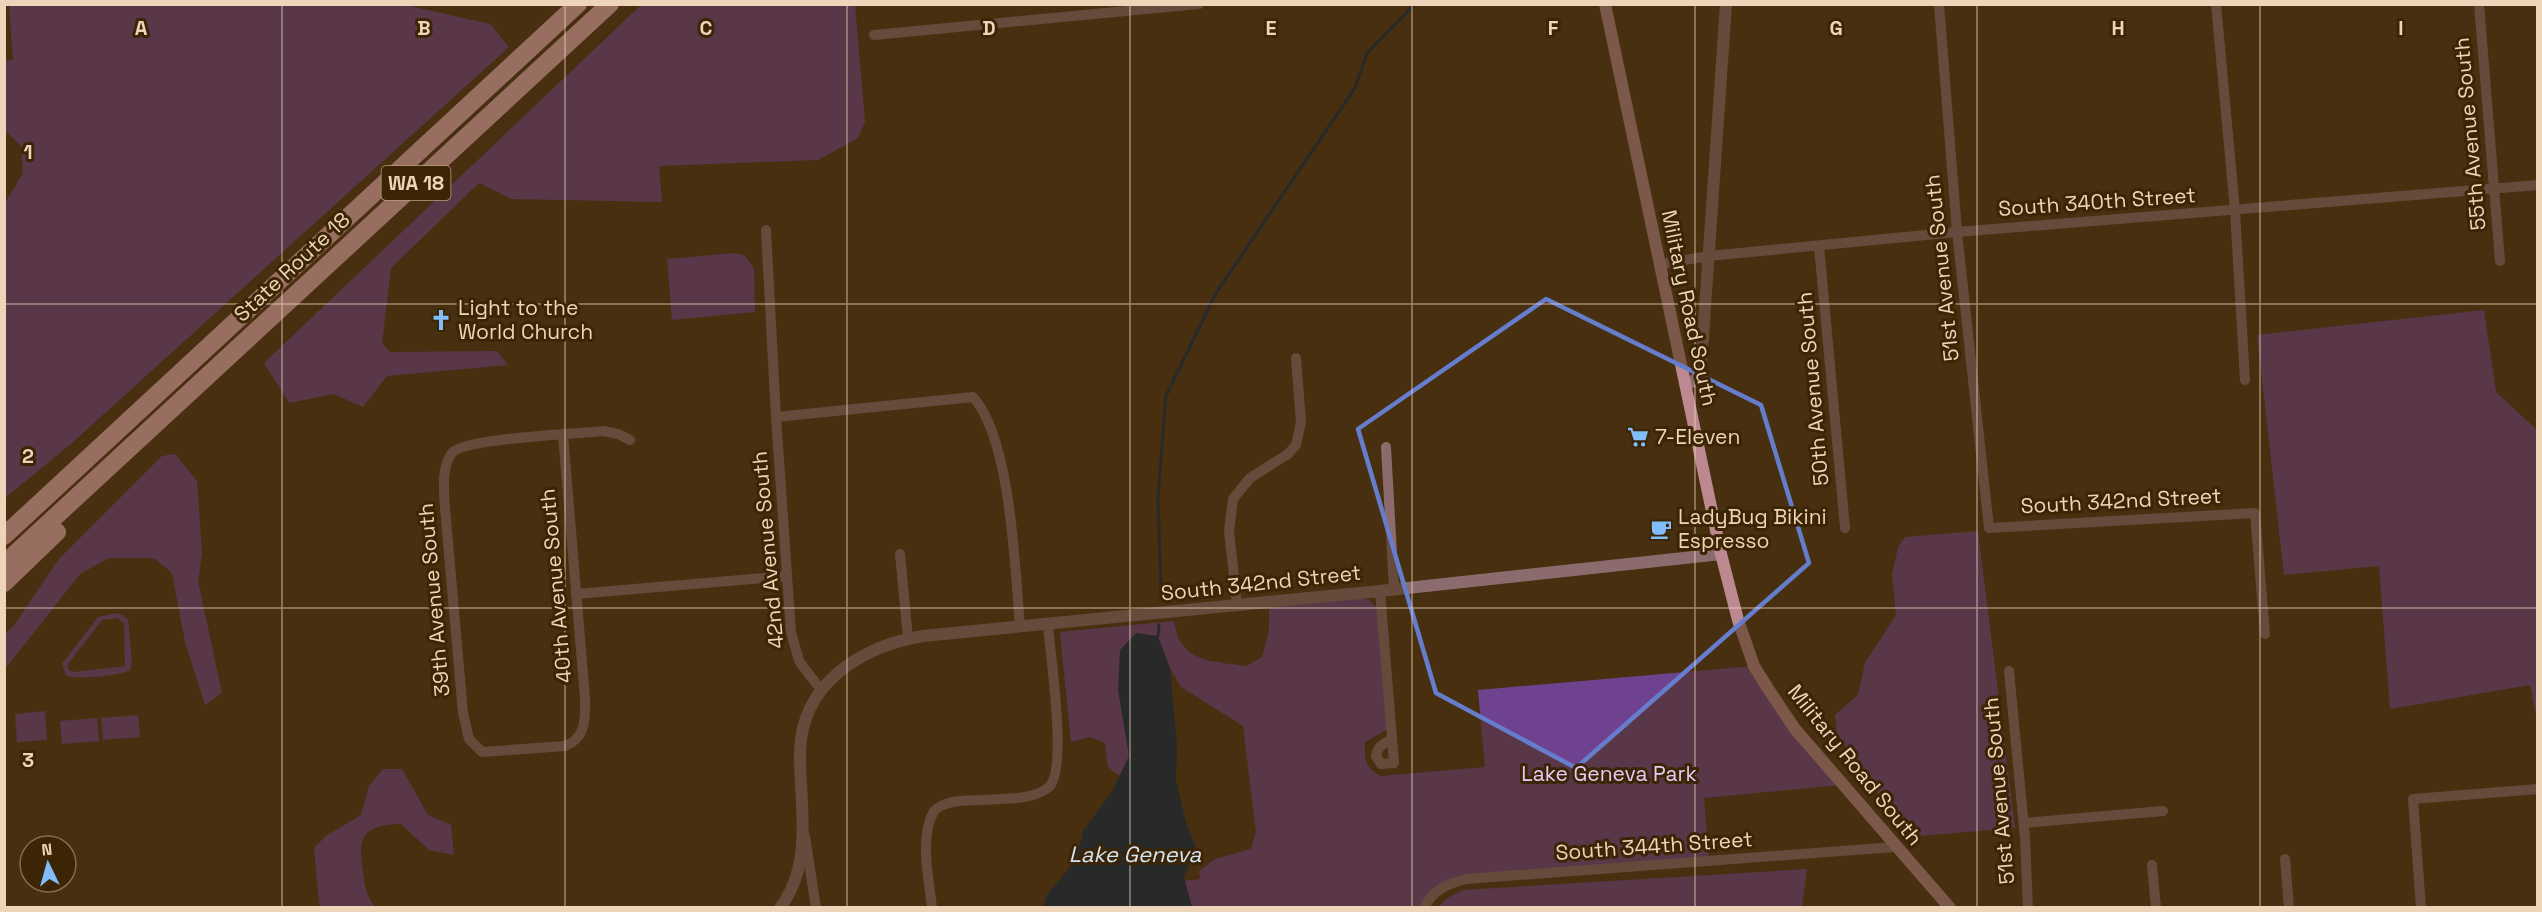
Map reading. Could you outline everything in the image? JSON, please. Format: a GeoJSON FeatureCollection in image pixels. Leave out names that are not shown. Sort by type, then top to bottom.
{"type":"FeatureCollection","features":[{"type":"Feature","properties":{"kind":"highway","name":"State Route 18"},"geometry":{"type":"LineString","coordinates":[[4,536],[578,4]]}},
{"type":"Feature","properties":{"kind":"highway","name":"State Route 18"},"geometry":{"type":"LineString","coordinates":[[4,564],[610,4]]}},
{"type":"Feature","properties":{"kind":"highway"},"geometry":{"type":"LineString","coordinates":[[4,583],[98,492],[139,439]]}},
{"type":"Feature","properties":{"kind":"highway"},"geometry":{"type":"LineString","coordinates":[[4,518],[100,446]]}},
{"type":"Feature","properties":{"kind":"main road","name":"Military Road South"},"geometry":{"type":"LineString","coordinates":[[1605,4],[1721,554],[1738,620],[1754,666],[1795,729],[1950,908]]}},
{"type":"Feature","properties":{"kind":"street"},"geometry":{"type":"LineString","coordinates":[[874,35],[1199,4]]}},
{"type":"Feature","properties":{"kind":"street"},"geometry":{"type":"LineString","coordinates":[[1686,385],[1698,378],[1700,372],[1726,4]]}},
{"type":"Feature","properties":{"kind":"street","name":"51st Avenue South"},"geometry":{"type":"LineString","coordinates":[[1939,4],[1957,231],[1989,528]]}},
{"type":"Feature","properties":{"kind":"street"},"geometry":{"type":"LineString","coordinates":[[2216,4],[2235,211],[2245,380]]}},
{"type":"Feature","properties":{"kind":"street","name":"55th Avenue South"},"geometry":{"type":"LineString","coordinates":[[2479,4],[2500,261]]}},
{"type":"Feature","properties":{"kind":"street","name":"South 340th Street"},"geometry":{"type":"LineString","coordinates":[[1660,264],[1709,256],[1957,231],[2235,211],[2538,185]]}},
{"type":"Feature","properties":{"kind":"street","name":"42nd Avenue South"},"geometry":{"type":"LineString","coordinates":[[766,230],[776,417],[795,653],[803,668],[821,690]]}},
{"type":"Feature","properties":{"kind":"street","name":"50th Avenue South"},"geometry":{"type":"LineString","coordinates":[[1819,246],[1845,528]]}},
{"type":"Feature","properties":{"kind":"street"},"geometry":{"type":"LineString","coordinates":[[1237,604],[1230,515],[1233,499],[1250,478],[1288,454],[1300,434],[1301,406],[1296,358]]}},
{"type":"Feature","properties":{"kind":"street"},"geometry":{"type":"LineString","coordinates":[[776,417],[973,397],[983,408],[1007,487],[1020,627]]}},
{"type":"Feature","properties":{"kind":"street"},"geometry":{"type":"LineString","coordinates":[[563,435],[609,432],[630,440]]}},
{"type":"Feature","properties":{"kind":"street","name":"39th Avenue South"},"geometry":{"type":"LineString","coordinates":[[563,435],[474,444],[458,448],[449,458],[444,481],[445,508],[462,706],[469,739],[477,749],[494,753],[565,746],[575,742],[582,733]]}},
{"type":"Feature","properties":{"kind":"street","name":"40th Avenue South"},"geometry":{"type":"LineString","coordinates":[[563,435],[585,698],[582,733]]}},
{"type":"Feature","properties":{"kind":"street"},"geometry":{"type":"LineString","coordinates":[[1386,447],[1394,589]]}},
{"type":"Feature","properties":{"kind":"street","name":"South 342nd Street"},"geometry":{"type":"LineString","coordinates":[[1989,528],[2255,513],[2265,634]]}},
{"type":"Feature","properties":{"kind":"street"},"geometry":{"type":"LineString","coordinates":[[900,554],[908,638]]}},
{"type":"Feature","properties":{"kind":"street","name":"South 342nd Street"},"geometry":{"type":"LineString","coordinates":[[821,690],[837,673],[859,657],[883,645],[908,638],[1721,554]]}},
{"type":"Feature","properties":{"kind":"street"},"geometry":{"type":"LineString","coordinates":[[576,594],[787,576]]}},
{"type":"Feature","properties":{"kind":"street"},"geometry":{"type":"LineString","coordinates":[[1380,591],[1392,739]]}},
{"type":"Feature","properties":{"kind":"street"},"geometry":{"type":"LineString","coordinates":[[932,908],[927,841],[934,811],[952,802],[1034,794],[1053,782],[1058,756],[1048,624]]}},
{"type":"Feature","properties":{"kind":"street","name":"51st Avenue South"},"geometry":{"type":"LineString","coordinates":[[2009,671],[2024,823],[2028,908]]}},
{"type":"Feature","properties":{"kind":"street"},"geometry":{"type":"LineString","coordinates":[[816,908],[804,833],[801,742],[808,715],[821,690]]}},
{"type":"Feature","properties":{"kind":"street"},"geometry":{"type":"LineString","coordinates":[[2421,908],[2413,799],[2538,789]]}},
{"type":"Feature","properties":{"kind":"street"},"geometry":{"type":"LineString","coordinates":[[2024,823],[2163,811]]}},
{"type":"Feature","properties":{"kind":"street"},"geometry":{"type":"LineString","coordinates":[[780,908],[792,887],[804,833]]}},
{"type":"Feature","properties":{"kind":"street","name":"South 344th Street"},"geometry":{"type":"LineString","coordinates":[[1424,906],[1431,895],[1443,887],[1466,879],[1895,847]]}},
{"type":"Feature","properties":{"kind":"street"},"geometry":{"type":"LineString","coordinates":[[2285,859],[2289,908]]}},
{"type":"Feature","properties":{"kind":"street"},"geometry":{"type":"LineString","coordinates":[[2152,865],[2156,908]]}},
{"type":"Feature","properties":{"kind":"highlighted area"},"geometry":{"type":"Polygon","coordinates":[[[1546,299],[1761,405],[1809,563],[1576,768],[1436,693],[1358,429],[1546,299]]]}},
{"type":"Feature","properties":{"kind":"green space"},"geometry":{"type":"Polygon","coordinates":[[[9,5],[405,5],[490,24],[509,47],[72,443],[5,498],[5,203],[23,173],[21,146],[5,131],[5,61],[13,60],[9,5]]]}},
{"type":"Feature","properties":{"kind":"green space"},"geometry":{"type":"Polygon","coordinates":[[[641,5],[855,5],[865,122],[858,138],[818,160],[659,166],[662,202],[511,199],[479,183],[391,268],[382,343],[390,352],[497,351],[508,365],[387,376],[363,407],[334,394],[289,403],[264,363],[641,5]]]}},
{"type":"Feature","properties":{"kind":"green space"},"geometry":{"type":"Polygon","coordinates":[[[735,253],[745,256],[754,269],[755,312],[672,320],[667,259],[735,253]]]}},
{"type":"Feature","properties":{"kind":"green space"},"geometry":{"type":"Polygon","coordinates":[[[2484,310],[2496,392],[2537,430],[2537,721],[2530,685],[2390,709],[2379,566],[2284,575],[2257,335],[2484,310]]]}},
{"type":"Feature","properties":{"kind":"green space"},"geometry":{"type":"Polygon","coordinates":[[[175,454],[197,481],[202,553],[198,581],[222,693],[205,705],[185,642],[172,573],[154,558],[109,558],[80,574],[5,669],[5,634],[15,624],[58,560],[162,456],[175,454]]]}},
{"type":"Feature","properties":{"kind":"green space"},"geometry":{"type":"Polygon","coordinates":[[[1978,531],[2015,828],[1920,836],[1877,792],[1837,734],[1835,715],[1858,695],[1865,663],[1896,615],[1892,574],[1898,547],[1905,537],[1978,531]]]}},
{"type":"Feature","properties":{"kind":"green space","name":"Lake Geneva Park"},"geometry":{"type":"Polygon","coordinates":[[[1360,597],[1369,600],[1378,609],[1388,729],[1365,742],[1365,753],[1369,766],[1381,776],[1485,767],[1478,690],[1754,666],[1841,785],[1704,798],[1709,862],[1454,882],[1424,907],[1192,907],[1184,881],[1200,879],[1199,871],[1215,859],[1251,849],[1256,832],[1243,726],[1181,687],[1170,668],[1128,743],[1129,756],[1121,777],[1108,767],[1105,743],[1090,737],[1071,742],[1060,632],[1174,621],[1177,635],[1190,652],[1210,661],[1247,666],[1262,657],[1269,631],[1269,608],[1360,597]]]}},
{"type":"Feature","properties":{"kind":"green space"},"geometry":{"type":"Polygon","coordinates":[[[118,613],[128,619],[132,662],[130,670],[98,677],[66,675],[62,664],[98,617],[118,613]],[[117,618],[102,620],[68,664],[68,670],[74,672],[125,666],[124,623],[117,618]]]}},
{"type":"Feature","properties":{"kind":"green space"},"geometry":{"type":"Polygon","coordinates":[[[45,711],[47,740],[17,742],[15,714],[45,711]]]}},
{"type":"Feature","properties":{"kind":"green space"},"geometry":{"type":"Polygon","coordinates":[[[138,715],[140,737],[103,740],[101,718],[138,715]]]}},
{"type":"Feature","properties":{"kind":"green space"},"geometry":{"type":"Polygon","coordinates":[[[97,718],[99,741],[62,744],[60,721],[97,718]]]}},
{"type":"Feature","properties":{"kind":"green space"},"geometry":{"type":"Polygon","coordinates":[[[383,769],[402,769],[428,815],[451,825],[454,855],[429,850],[401,824],[378,827],[366,835],[361,849],[365,886],[375,907],[322,907],[319,903],[314,848],[326,836],[361,815],[369,786],[383,769]]]}},
{"type":"Feature","properties":{"kind":"green space"},"geometry":{"type":"Polygon","coordinates":[[[1807,869],[1802,907],[1438,907],[1449,897],[1463,890],[1807,869]]]}},
{"type":"Feature","properties":{"kind":"water","name":"Lake Geneva"},"geometry":{"type":"Polygon","coordinates":[[[1136,633],[1158,636],[1170,668],[1177,744],[1176,781],[1186,822],[1196,848],[1184,877],[1192,907],[1043,907],[1046,896],[1077,859],[1083,831],[1111,793],[1129,756],[1118,690],[1120,650],[1136,633]]]}},
{"type":"Feature","properties":{"kind":"waterway"},"geometry":{"type":"LineString","coordinates":[[1161,592],[1158,497],[1166,396],[1216,293],[1355,88],[1367,53],[1415,4]]}},
{"type":"Feature","properties":{"kind":"waterway"},"geometry":{"type":"LineString","coordinates":[[1158,636],[1159,625]]}},
{"type":"Feature","properties":{"kind":"place","name":"Light to the World Church"},"geometry":{"type":"Point","coordinates":[441,320]}},
{"type":"Feature","properties":{"kind":"place","name":"7-Eleven"},"geometry":{"type":"Point","coordinates":[1638,437]}},
{"type":"Feature","properties":{"kind":"place","name":"LadyBug Bikini Espresso"},"geometry":{"type":"Point","coordinates":[1661,529]}}]}
